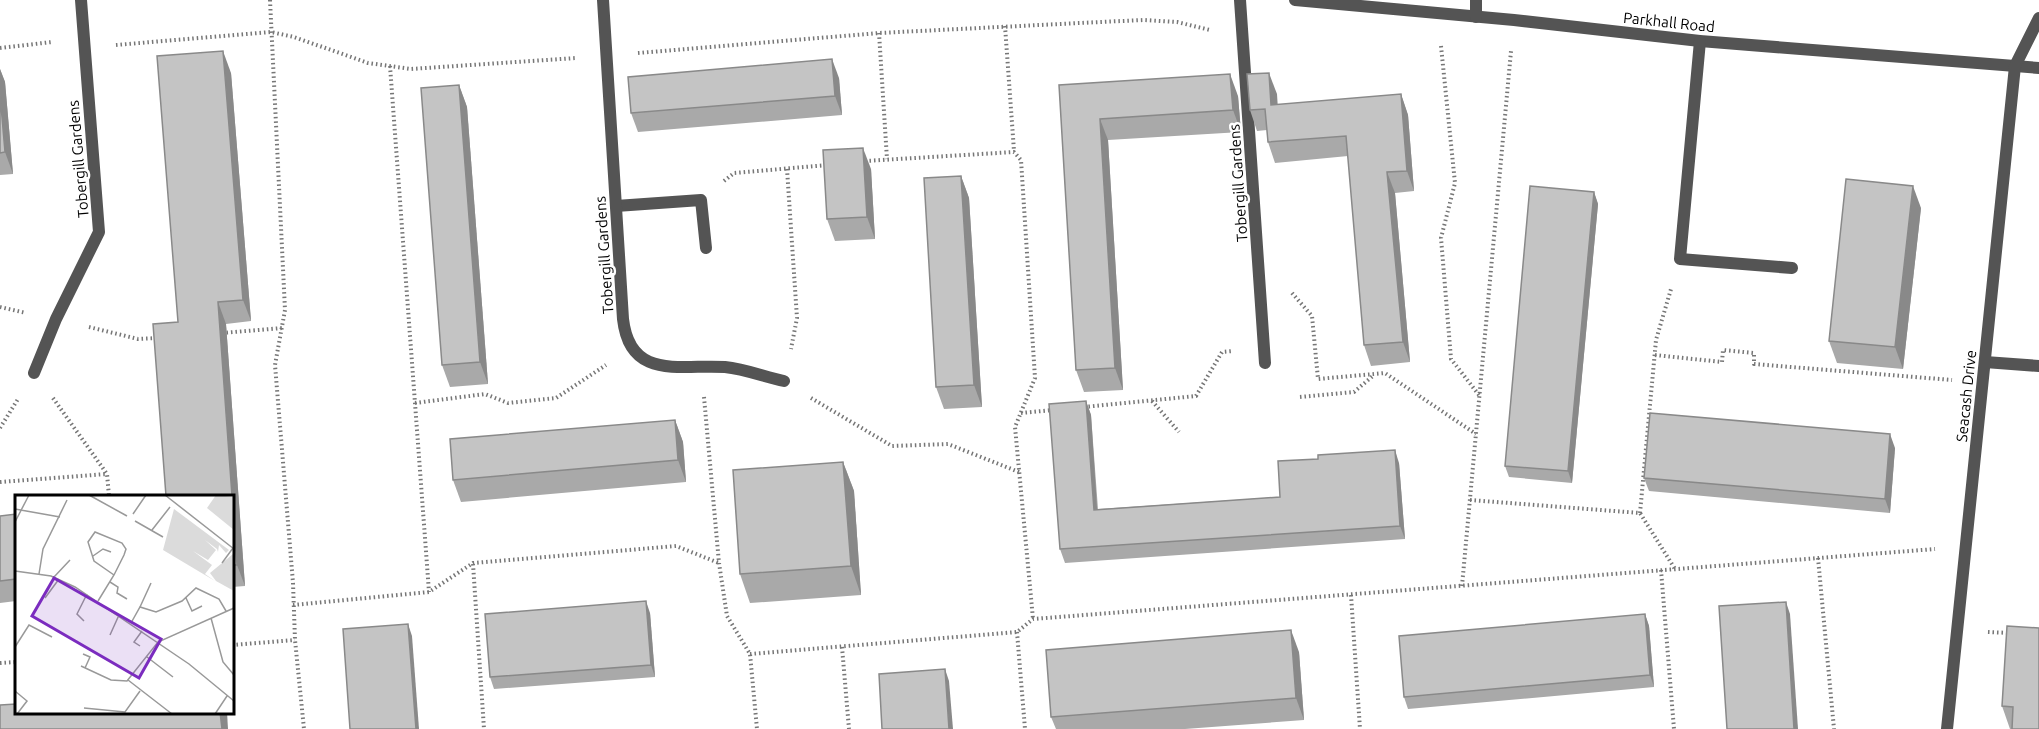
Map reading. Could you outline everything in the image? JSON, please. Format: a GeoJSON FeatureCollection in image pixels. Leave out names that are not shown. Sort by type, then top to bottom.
{"type":"FeatureCollection","features":[{"type":"Feature","properties":{"kind":"street","name":"Tobergill Gardens"},"geometry":{"type":"LineString","coordinates":[[34,373],[56,319],[99,232],[81,0]]}},
{"type":"Feature","properties":{"kind":"street","name":"Tobergill Gardens"},"geometry":{"type":"LineString","coordinates":[[603,0],[624,329],[633,348]]}},
{"type":"Feature","properties":{"kind":"street","name":"Tobergill Gardens"},"geometry":{"type":"LineString","coordinates":[[1240,0],[1265,363]]}},
{"type":"Feature","properties":{"kind":"street","name":"Parkhall Road"},"geometry":{"type":"LineString","coordinates":[[1295,0],[1514,20],[1700,41],[2039,68]]}},
{"type":"Feature","properties":{"kind":"street"},"geometry":{"type":"LineString","coordinates":[[1476,0],[1476,17]]}},
{"type":"Feature","properties":{"kind":"street"},"geometry":{"type":"LineString","coordinates":[[2015,66],[2039,18]]}},
{"type":"Feature","properties":{"kind":"street"},"geometry":{"type":"LineString","coordinates":[[1700,41],[1680,259],[1792,268]]}},
{"type":"Feature","properties":{"kind":"street","name":"Seacash Drive"},"geometry":{"type":"LineString","coordinates":[[1947,729],[2015,66]]}},
{"type":"Feature","properties":{"kind":"street"},"geometry":{"type":"LineString","coordinates":[[616,206],[701,200],[706,248]]}},
{"type":"Feature","properties":{"kind":"street"},"geometry":{"type":"LineString","coordinates":[[633,348],[649,362],[660,366],[729,368],[784,381]]}},
{"type":"Feature","properties":{"kind":"street"},"geometry":{"type":"LineString","coordinates":[[1985,362],[2039,366]]}},
{"type":"Feature","properties":{"kind":"path"},"geometry":{"type":"LineString","coordinates":[[270,0],[285,310],[275,365],[295,640],[304,729]]}},
{"type":"Feature","properties":{"kind":"path"},"geometry":{"type":"LineString","coordinates":[[1438,13],[1455,183],[1441,238],[1451,359],[1479,396]]}},
{"type":"Feature","properties":{"kind":"path"},"geometry":{"type":"LineString","coordinates":[[0,48],[46,41],[84,47],[271,33],[294,37],[368,63],[411,69],[606,56],[879,33],[1144,20],[1177,22],[1243,37]]}},
{"type":"Feature","properties":{"kind":"path"},"geometry":{"type":"LineString","coordinates":[[1462,586],[1514,20]]}},
{"type":"Feature","properties":{"kind":"path"},"geometry":{"type":"LineString","coordinates":[[1005,26],[1014,152],[1021,160],[1035,378],[1015,427],[1033,619]]}},
{"type":"Feature","properties":{"kind":"path"},"geometry":{"type":"LineString","coordinates":[[879,33],[887,159]]}},
{"type":"Feature","properties":{"kind":"path"},"geometry":{"type":"LineString","coordinates":[[390,66],[429,592]]}},
{"type":"Feature","properties":{"kind":"path"},"geometry":{"type":"LineString","coordinates":[[854,162],[1014,152]]}},
{"type":"Feature","properties":{"kind":"path"},"geometry":{"type":"LineString","coordinates":[[701,200],[734,173],[831,164]]}},
{"type":"Feature","properties":{"kind":"path"},"geometry":{"type":"LineString","coordinates":[[787,168],[797,318],[784,381],[892,446],[948,444],[1019,472]]}},
{"type":"Feature","properties":{"kind":"path"},"geometry":{"type":"LineString","coordinates":[[1675,569],[1640,513],[1656,340],[1680,259]]}},
{"type":"Feature","properties":{"kind":"path"},"geometry":{"type":"LineString","coordinates":[[1287,287],[1312,316],[1318,379],[1385,373],[1476,435]]}},
{"type":"Feature","properties":{"kind":"path"},"geometry":{"type":"LineString","coordinates":[[56,319],[138,339],[162,337]]}},
{"type":"Feature","properties":{"kind":"path"},"geometry":{"type":"LineString","coordinates":[[222,333],[282,328]]}},
{"type":"Feature","properties":{"kind":"path"},"geometry":{"type":"LineString","coordinates":[[1080,407],[1196,396],[1221,352],[1263,347]]}},
{"type":"Feature","properties":{"kind":"path"},"geometry":{"type":"LineString","coordinates":[[415,402],[484,394],[508,403],[556,398],[633,348]]}},
{"type":"Feature","properties":{"kind":"path"},"geometry":{"type":"LineString","coordinates":[[1655,355],[1722,362],[1723,350],[1755,353],[1754,364],[1983,383]]}},
{"type":"Feature","properties":{"kind":"path"},"geometry":{"type":"LineString","coordinates":[[701,366],[718,563],[727,616],[750,654],[757,729]]}},
{"type":"Feature","properties":{"kind":"path"},"geometry":{"type":"LineString","coordinates":[[34,373],[107,474],[109,495]]}},
{"type":"Feature","properties":{"kind":"path"},"geometry":{"type":"LineString","coordinates":[[1300,397],[1354,392],[1374,374]]}},
{"type":"Feature","properties":{"kind":"path"},"geometry":{"type":"LineString","coordinates":[[1152,401],[1179,432]]}},
{"type":"Feature","properties":{"kind":"path"},"geometry":{"type":"LineString","coordinates":[[1021,413],[1056,410]]}},
{"type":"Feature","properties":{"kind":"path"},"geometry":{"type":"LineString","coordinates":[[0,482],[107,474]]}},
{"type":"Feature","properties":{"kind":"path"},"geometry":{"type":"LineString","coordinates":[[1470,500],[1640,513]]}},
{"type":"Feature","properties":{"kind":"path"},"geometry":{"type":"LineString","coordinates":[[293,605],[429,592],[473,563],[676,546],[718,563]]}},
{"type":"Feature","properties":{"kind":"path"},"geometry":{"type":"LineString","coordinates":[[750,654],[1017,632],[1033,619],[1966,547]]}},
{"type":"Feature","properties":{"kind":"path"},"geometry":{"type":"LineString","coordinates":[[1818,558],[1834,729]]}},
{"type":"Feature","properties":{"kind":"path"},"geometry":{"type":"LineString","coordinates":[[473,563],[484,729]]}},
{"type":"Feature","properties":{"kind":"path"},"geometry":{"type":"LineString","coordinates":[[1660,570],[1674,729]]}},
{"type":"Feature","properties":{"kind":"path"},"geometry":{"type":"LineString","coordinates":[[1351,595],[1360,729]]}},
{"type":"Feature","properties":{"kind":"path"},"geometry":{"type":"LineString","coordinates":[[1017,632],[1025,729]]}},
{"type":"Feature","properties":{"kind":"path"},"geometry":{"type":"LineString","coordinates":[[1958,632],[2016,633]]}},
{"type":"Feature","properties":{"kind":"path"},"geometry":{"type":"LineString","coordinates":[[234,645],[295,640]]}},
{"type":"Feature","properties":{"kind":"path"},"geometry":{"type":"LineString","coordinates":[[842,646],[849,729]]}},
{"type":"Feature","properties":{"kind":"path"},"geometry":{"type":"LineString","coordinates":[[0,663],[15,662]]}},
{"type":"Feature","properties":{"kind":"building"},"geometry":{"type":"Polygon","coordinates":[[[223,51],[243,300],[218,302],[232,495],[166,495],[153,324],[178,322],[157,56],[223,51]]]}},
{"type":"Feature","properties":{"kind":"building"},"geometry":{"type":"Polygon","coordinates":[[[832,59],[835,96],[631,113],[628,77],[832,59]]]}},
{"type":"Feature","properties":{"kind":"building"},"geometry":{"type":"Polygon","coordinates":[[[1269,73],[1271,105],[1401,94],[1407,171],[1387,172],[1403,342],[1364,345],[1346,136],[1268,142],[1265,109],[1250,110],[1247,74],[1269,73]]]}},
{"type":"Feature","properties":{"kind":"building"},"geometry":{"type":"Polygon","coordinates":[[[1230,74],[1233,110],[1100,119],[1115,368],[1076,370],[1059,85],[1230,74]]]}},
{"type":"Feature","properties":{"kind":"building"},"geometry":{"type":"Polygon","coordinates":[[[459,85],[480,362],[442,365],[421,88],[459,85]]]}},
{"type":"Feature","properties":{"kind":"building"},"geometry":{"type":"Polygon","coordinates":[[[0,94],[5,152],[0,153],[0,94]]]}},
{"type":"Feature","properties":{"kind":"building"},"geometry":{"type":"Polygon","coordinates":[[[863,148],[867,217],[827,219],[823,150],[863,148]]]}},
{"type":"Feature","properties":{"kind":"building"},"geometry":{"type":"Polygon","coordinates":[[[961,176],[974,385],[936,387],[924,178],[961,176]]]}},
{"type":"Feature","properties":{"kind":"building"},"geometry":{"type":"Polygon","coordinates":[[[1846,179],[1913,186],[1895,347],[1829,341],[1846,179]]]}},
{"type":"Feature","properties":{"kind":"building"},"geometry":{"type":"Polygon","coordinates":[[[1530,186],[1594,192],[1568,471],[1505,466],[1530,186]]]}},
{"type":"Feature","properties":{"kind":"building"},"geometry":{"type":"Polygon","coordinates":[[[1086,401],[1094,510],[1280,497],[1278,461],[1318,459],[1318,455],[1395,450],[1400,526],[1060,549],[1049,404],[1086,401]]]}},
{"type":"Feature","properties":{"kind":"building"},"geometry":{"type":"Polygon","coordinates":[[[1650,413],[1890,434],[1885,499],[1644,478],[1650,413]]]}},
{"type":"Feature","properties":{"kind":"building"},"geometry":{"type":"Polygon","coordinates":[[[675,420],[678,460],[453,480],[450,439],[675,420]]]}},
{"type":"Feature","properties":{"kind":"building"},"geometry":{"type":"Polygon","coordinates":[[[843,462],[851,566],[740,574],[733,470],[843,462]]]}},
{"type":"Feature","properties":{"kind":"building"},"geometry":{"type":"Polygon","coordinates":[[[15,514],[15,579],[0,581],[0,516],[15,514]]]}},
{"type":"Feature","properties":{"kind":"building"},"geometry":{"type":"Polygon","coordinates":[[[234,523],[237,565],[234,565],[234,523]]]}},
{"type":"Feature","properties":{"kind":"building"},"geometry":{"type":"Polygon","coordinates":[[[646,601],[651,665],[490,677],[485,614],[646,601]]]}},
{"type":"Feature","properties":{"kind":"building"},"geometry":{"type":"Polygon","coordinates":[[[1786,602],[1794,729],[1727,729],[1719,606],[1786,602]]]}},
{"type":"Feature","properties":{"kind":"building"},"geometry":{"type":"Polygon","coordinates":[[[1645,614],[1650,675],[1404,697],[1399,636],[1645,614]]]}},
{"type":"Feature","properties":{"kind":"building"},"geometry":{"type":"Polygon","coordinates":[[[408,624],[416,729],[350,729],[343,629],[408,624]]]}},
{"type":"Feature","properties":{"kind":"building"},"geometry":{"type":"Polygon","coordinates":[[[2007,626],[2039,628],[2039,729],[2012,729],[2013,707],[2002,706],[2007,626]]]}},
{"type":"Feature","properties":{"kind":"building"},"geometry":{"type":"Polygon","coordinates":[[[1291,630],[1296,698],[1051,717],[1046,650],[1291,630]]]}},
{"type":"Feature","properties":{"kind":"building"},"geometry":{"type":"Polygon","coordinates":[[[945,669],[949,729],[882,729],[879,674],[945,669]]]}},
{"type":"Feature","properties":{"kind":"building"},"geometry":{"type":"Polygon","coordinates":[[[15,704],[15,714],[220,714],[222,729],[0,729],[0,705],[15,704]]]}}]}
